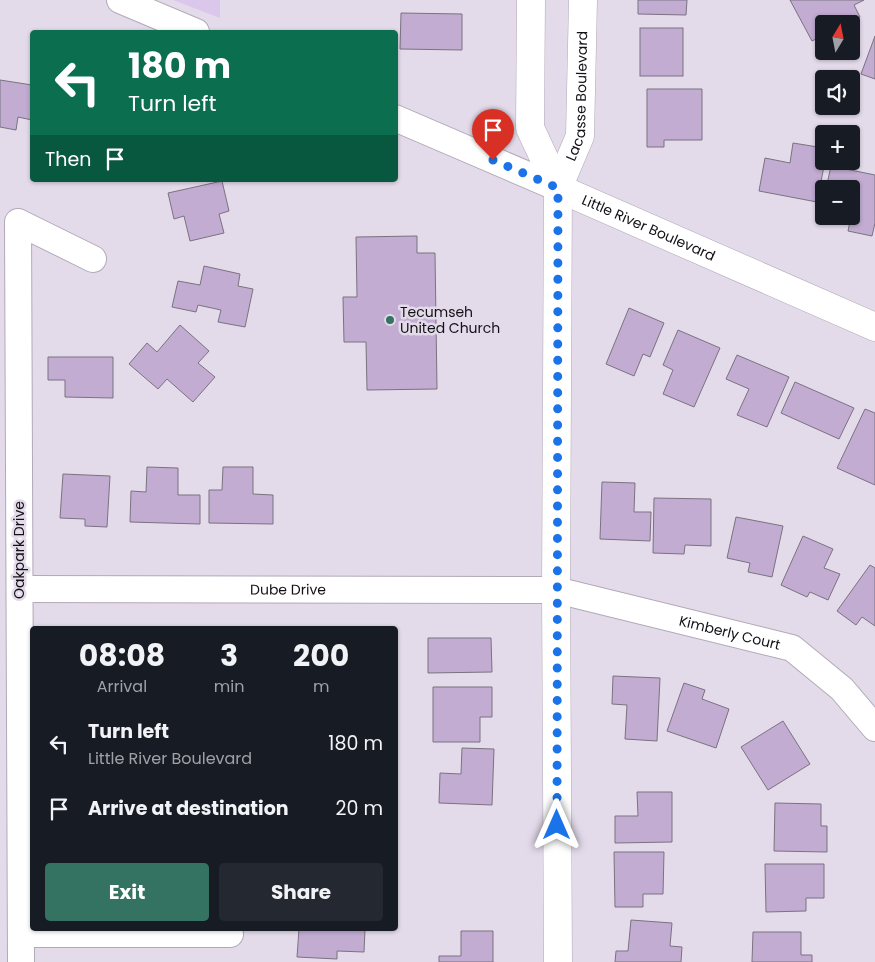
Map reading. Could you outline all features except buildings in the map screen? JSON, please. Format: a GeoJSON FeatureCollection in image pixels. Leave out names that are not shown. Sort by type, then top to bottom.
{"type":"FeatureCollection","features":[{"type":"Feature","properties":{"kind":"street"},"geometry":{"type":"LineString","coordinates":[[120,0],[191,30]]}},
{"type":"Feature","properties":{"kind":"street","name":"Lacasse Boulevard"},"geometry":{"type":"LineString","coordinates":[[531,0],[530,128],[558,188]]}},
{"type":"Feature","properties":{"kind":"street","name":"Lacasse Boulevard"},"geometry":{"type":"LineString","coordinates":[[558,962],[556,590],[558,188],[580,136],[583,0]]}},
{"type":"Feature","properties":{"kind":"street","name":"Little River Boulevard"},"geometry":{"type":"LineString","coordinates":[[398,119],[875,327]]}},
{"type":"Feature","properties":{"kind":"street","name":"Oakpark Drive"},"geometry":{"type":"LineString","coordinates":[[21,962],[18,222],[94,258]]}},
{"type":"Feature","properties":{"kind":"street","name":"Dube Drive"},"geometry":{"type":"LineString","coordinates":[[20,589],[556,590]]}},
{"type":"Feature","properties":{"kind":"street","name":"Kimberly Court"},"geometry":{"type":"LineString","coordinates":[[556,590],[792,648],[842,689],[875,728]]}},
{"type":"Feature","properties":{"kind":"street"},"geometry":{"type":"LineString","coordinates":[[21,934],[230,934]]}},
{"type":"Feature","properties":{"kind":"shaded area"},"geometry":{"type":"Polygon","coordinates":[[[173,0],[220,0],[220,18],[173,0]]]}},
{"type":"Feature","properties":{"kind":"place","name":"Tecumseh United Church"},"geometry":{"type":"Point","coordinates":[390,320]}},
{"type":"Feature","properties":{"kind":"route"},"geometry":{"type":"LineString","coordinates":[[493,160],[558,188],[557,825]]}}]}
